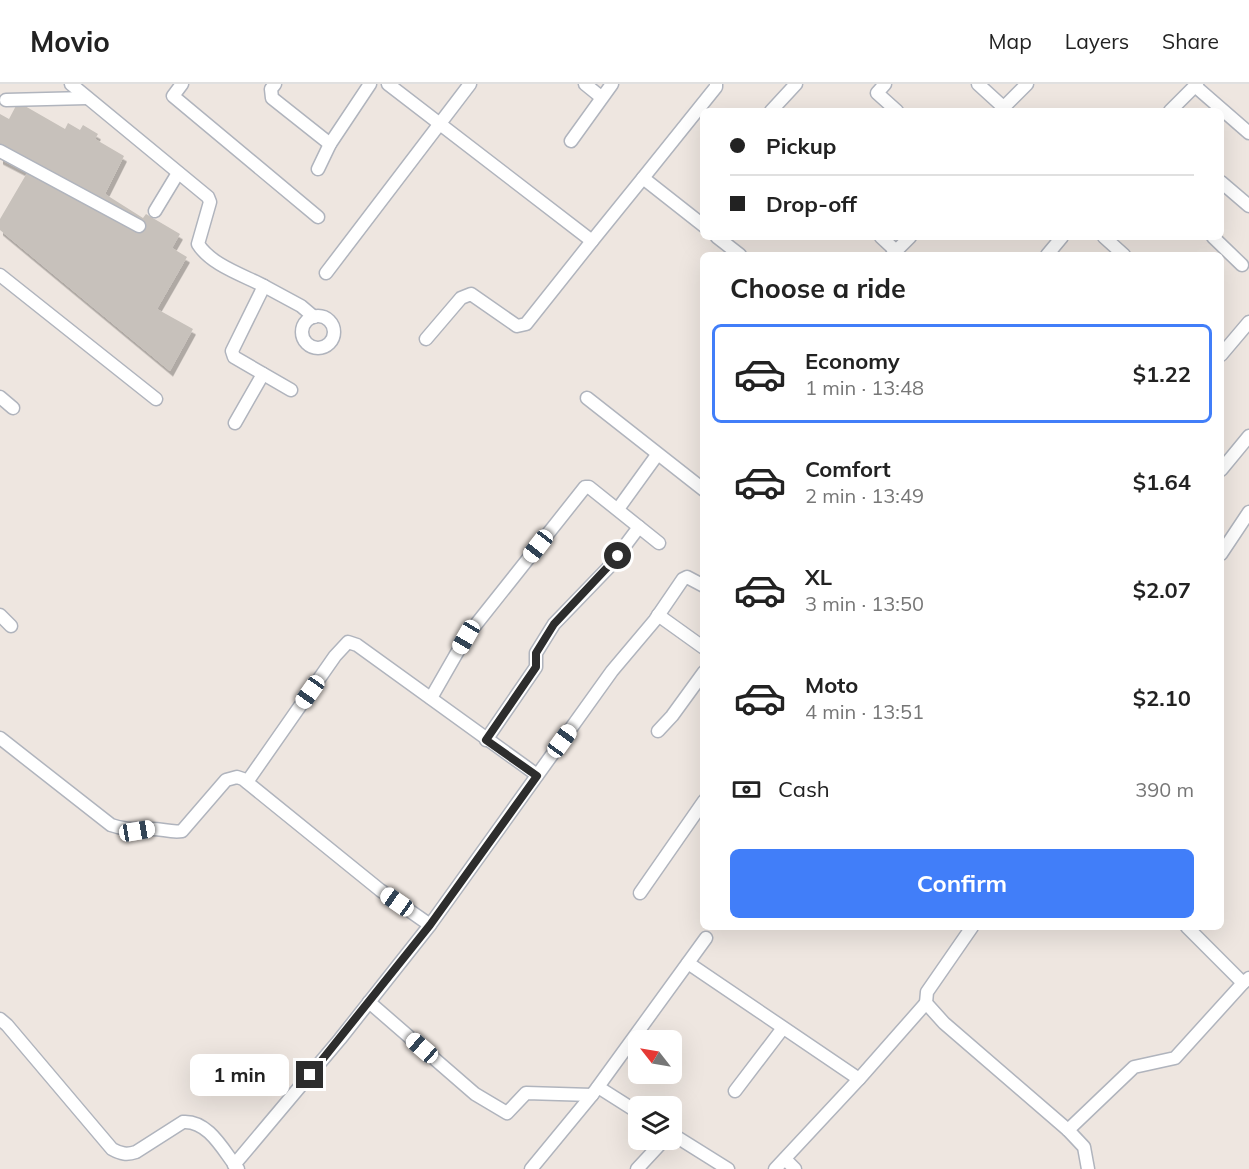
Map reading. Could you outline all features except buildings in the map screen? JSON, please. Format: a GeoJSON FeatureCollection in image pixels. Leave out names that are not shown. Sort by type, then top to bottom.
{"type":"FeatureCollection","features":[{"type":"Feature","properties":{"kind":"street"},"geometry":{"type":"LineString","coordinates":[[71,84],[205,194],[210,202],[198,244],[204,253],[301,306],[314,317]]}},
{"type":"Feature","properties":{"kind":"street"},"geometry":{"type":"LineString","coordinates":[[182,84],[173,96],[318,217]]}},
{"type":"Feature","properties":{"kind":"street"},"geometry":{"type":"LineString","coordinates":[[275,84],[272,89],[272,98],[330,144]]}},
{"type":"Feature","properties":{"kind":"street"},"geometry":{"type":"LineString","coordinates":[[318,168],[330,144],[370,84]]}},
{"type":"Feature","properties":{"kind":"street"},"geometry":{"type":"LineString","coordinates":[[388,84],[592,241]]}},
{"type":"Feature","properties":{"kind":"street"},"geometry":{"type":"LineString","coordinates":[[326,273],[470,84]]}},
{"type":"Feature","properties":{"kind":"street"},"geometry":{"type":"LineString","coordinates":[[585,84],[601,97]]}},
{"type":"Feature","properties":{"kind":"street"},"geometry":{"type":"LineString","coordinates":[[571,141],[612,84]]}},
{"type":"Feature","properties":{"kind":"street"},"geometry":{"type":"LineString","coordinates":[[426,339],[461,298],[471,294],[517,326],[526,324],[716,87],[716,84]]}},
{"type":"Feature","properties":{"kind":"street"},"geometry":{"type":"LineString","coordinates":[[774,108],[796,84]]}},
{"type":"Feature","properties":{"kind":"street"},"geometry":{"type":"LineString","coordinates":[[885,84],[877,93],[894,108]]}},
{"type":"Feature","properties":{"kind":"street"},"geometry":{"type":"LineString","coordinates":[[978,84],[1001,105],[1006,105],[1027,84]]}},
{"type":"Feature","properties":{"kind":"street"},"geometry":{"type":"LineString","coordinates":[[1173,108],[1196,85],[1221,108]]}},
{"type":"Feature","properties":{"kind":"street"},"geometry":{"type":"LineString","coordinates":[[6,100],[87,98]]}},
{"type":"Feature","properties":{"kind":"street"},"geometry":{"type":"LineString","coordinates":[[1224,110],[1249,133]]}},
{"type":"Feature","properties":{"kind":"street"},"geometry":{"type":"LineString","coordinates":[[0,151],[139,226]]}},
{"type":"Feature","properties":{"kind":"street"},"geometry":{"type":"LineString","coordinates":[[155,211],[178,173]]}},
{"type":"Feature","properties":{"kind":"street"},"geometry":{"type":"LineString","coordinates":[[643,178],[700,223]]}},
{"type":"Feature","properties":{"kind":"street"},"geometry":{"type":"LineString","coordinates":[[1224,185],[1249,206]]}},
{"type":"Feature","properties":{"kind":"street"},"geometry":{"type":"LineString","coordinates":[[721,240],[736,252]]}},
{"type":"Feature","properties":{"kind":"street"},"geometry":{"type":"LineString","coordinates":[[883,240],[893,252]]}},
{"type":"Feature","properties":{"kind":"street"},"geometry":{"type":"LineString","coordinates":[[895,252],[906,240]]}},
{"type":"Feature","properties":{"kind":"street"},"geometry":{"type":"LineString","coordinates":[[1050,252],[1060,240]]}},
{"type":"Feature","properties":{"kind":"street"},"geometry":{"type":"LineString","coordinates":[[1107,240],[1121,252]]}},
{"type":"Feature","properties":{"kind":"street"},"geometry":{"type":"LineString","coordinates":[[1216,240],[1242,265]]}},
{"type":"Feature","properties":{"kind":"street"},"geometry":{"type":"LineString","coordinates":[[0,275],[156,399]]}},
{"type":"Feature","properties":{"kind":"street"},"geometry":{"type":"LineString","coordinates":[[264,286],[232,351],[234,357],[291,390]]}},
{"type":"Feature","properties":{"kind":"street"},"geometry":{"type":"LineString","coordinates":[[1224,352],[1249,322]]}},
{"type":"Feature","properties":{"kind":"street"},"geometry":{"type":"LineString","coordinates":[[235,423],[263,374]]}},
{"type":"Feature","properties":{"kind":"street"},"geometry":{"type":"LineString","coordinates":[[0,397],[13,408]]}},
{"type":"Feature","properties":{"kind":"street"},"geometry":{"type":"LineString","coordinates":[[587,398],[657,455],[700,486]]}},
{"type":"Feature","properties":{"kind":"street"},"geometry":{"type":"LineString","coordinates":[[1224,466],[1249,436]]}},
{"type":"Feature","properties":{"kind":"street"},"geometry":{"type":"LineString","coordinates":[[618,509],[657,455]]}},
{"type":"Feature","properties":{"kind":"street"},"geometry":{"type":"LineString","coordinates":[[431,698],[466,637],[581,491],[589,487],[659,543]]}},
{"type":"Feature","properties":{"kind":"street"},"geometry":{"type":"LineString","coordinates":[[1224,550],[1248,517]]}},
{"type":"Feature","properties":{"kind":"street"},"geometry":{"type":"LineString","coordinates":[[486,740],[536,667],[536,653],[554,624],[609,567],[639,527]]}},
{"type":"Feature","properties":{"kind":"street"},"geometry":{"type":"LineString","coordinates":[[0,1019],[8,1025],[112,1149],[119,1153],[136,1152],[183,1122],[189,1121],[206,1129],[236,1167],[430,925],[612,671],[658,615],[683,579],[687,577],[700,583]]}},
{"type":"Feature","properties":{"kind":"street"},"geometry":{"type":"LineString","coordinates":[[0,615],[11,626]]}},
{"type":"Feature","properties":{"kind":"street"},"geometry":{"type":"LineString","coordinates":[[658,615],[700,645]]}},
{"type":"Feature","properties":{"kind":"street"},"geometry":{"type":"LineString","coordinates":[[247,782],[335,656],[348,642],[357,645],[537,776]]}},
{"type":"Feature","properties":{"kind":"street"},"geometry":{"type":"LineString","coordinates":[[658,731],[700,678]]}},
{"type":"Feature","properties":{"kind":"street"},"geometry":{"type":"LineString","coordinates":[[0,738],[111,825],[137,831],[150,829],[172,833],[182,831],[226,780],[237,777],[247,782],[380,890],[430,925]]}},
{"type":"Feature","properties":{"kind":"street"},"geometry":{"type":"LineString","coordinates":[[640,893],[700,807]]}},
{"type":"Feature","properties":{"kind":"street"},"geometry":{"type":"LineString","coordinates":[[775,1169],[926,1003],[927,992],[970,930]]}},
{"type":"Feature","properties":{"kind":"street"},"geometry":{"type":"LineString","coordinates":[[1068,1130],[1134,1067],[1174,1058],[1246,980],[1190,930]]}},
{"type":"Feature","properties":{"kind":"street"},"geometry":{"type":"LineString","coordinates":[[531,1169],[595,1091],[706,938]]}},
{"type":"Feature","properties":{"kind":"street"},"geometry":{"type":"LineString","coordinates":[[688,963],[859,1079]]}},
{"type":"Feature","properties":{"kind":"street"},"geometry":{"type":"LineString","coordinates":[[369,1002],[475,1094],[507,1113],[526,1093],[595,1091],[628,1108]]}},
{"type":"Feature","properties":{"kind":"street"},"geometry":{"type":"LineString","coordinates":[[926,1003],[944,1023],[1068,1130],[1084,1147],[1088,1169]]}},
{"type":"Feature","properties":{"kind":"street"},"geometry":{"type":"LineString","coordinates":[[735,1091],[783,1028]]}},
{"type":"Feature","properties":{"kind":"street"},"geometry":{"type":"LineString","coordinates":[[682,1140],[728,1169]]}},
{"type":"Feature","properties":{"kind":"street"},"geometry":{"type":"LineString","coordinates":[[637,1169],[655,1150]]}},
{"type":"Feature","properties":{"kind":"street"},"geometry":{"type":"LineString","coordinates":[[785,1159],[795,1169]]}},
{"type":"Feature","properties":{"kind":"route"},"geometry":{"type":"LineString","coordinates":[[310,1075],[430,925],[537,776],[486,740],[536,667],[536,653],[554,624],[618,556]]}}]}
